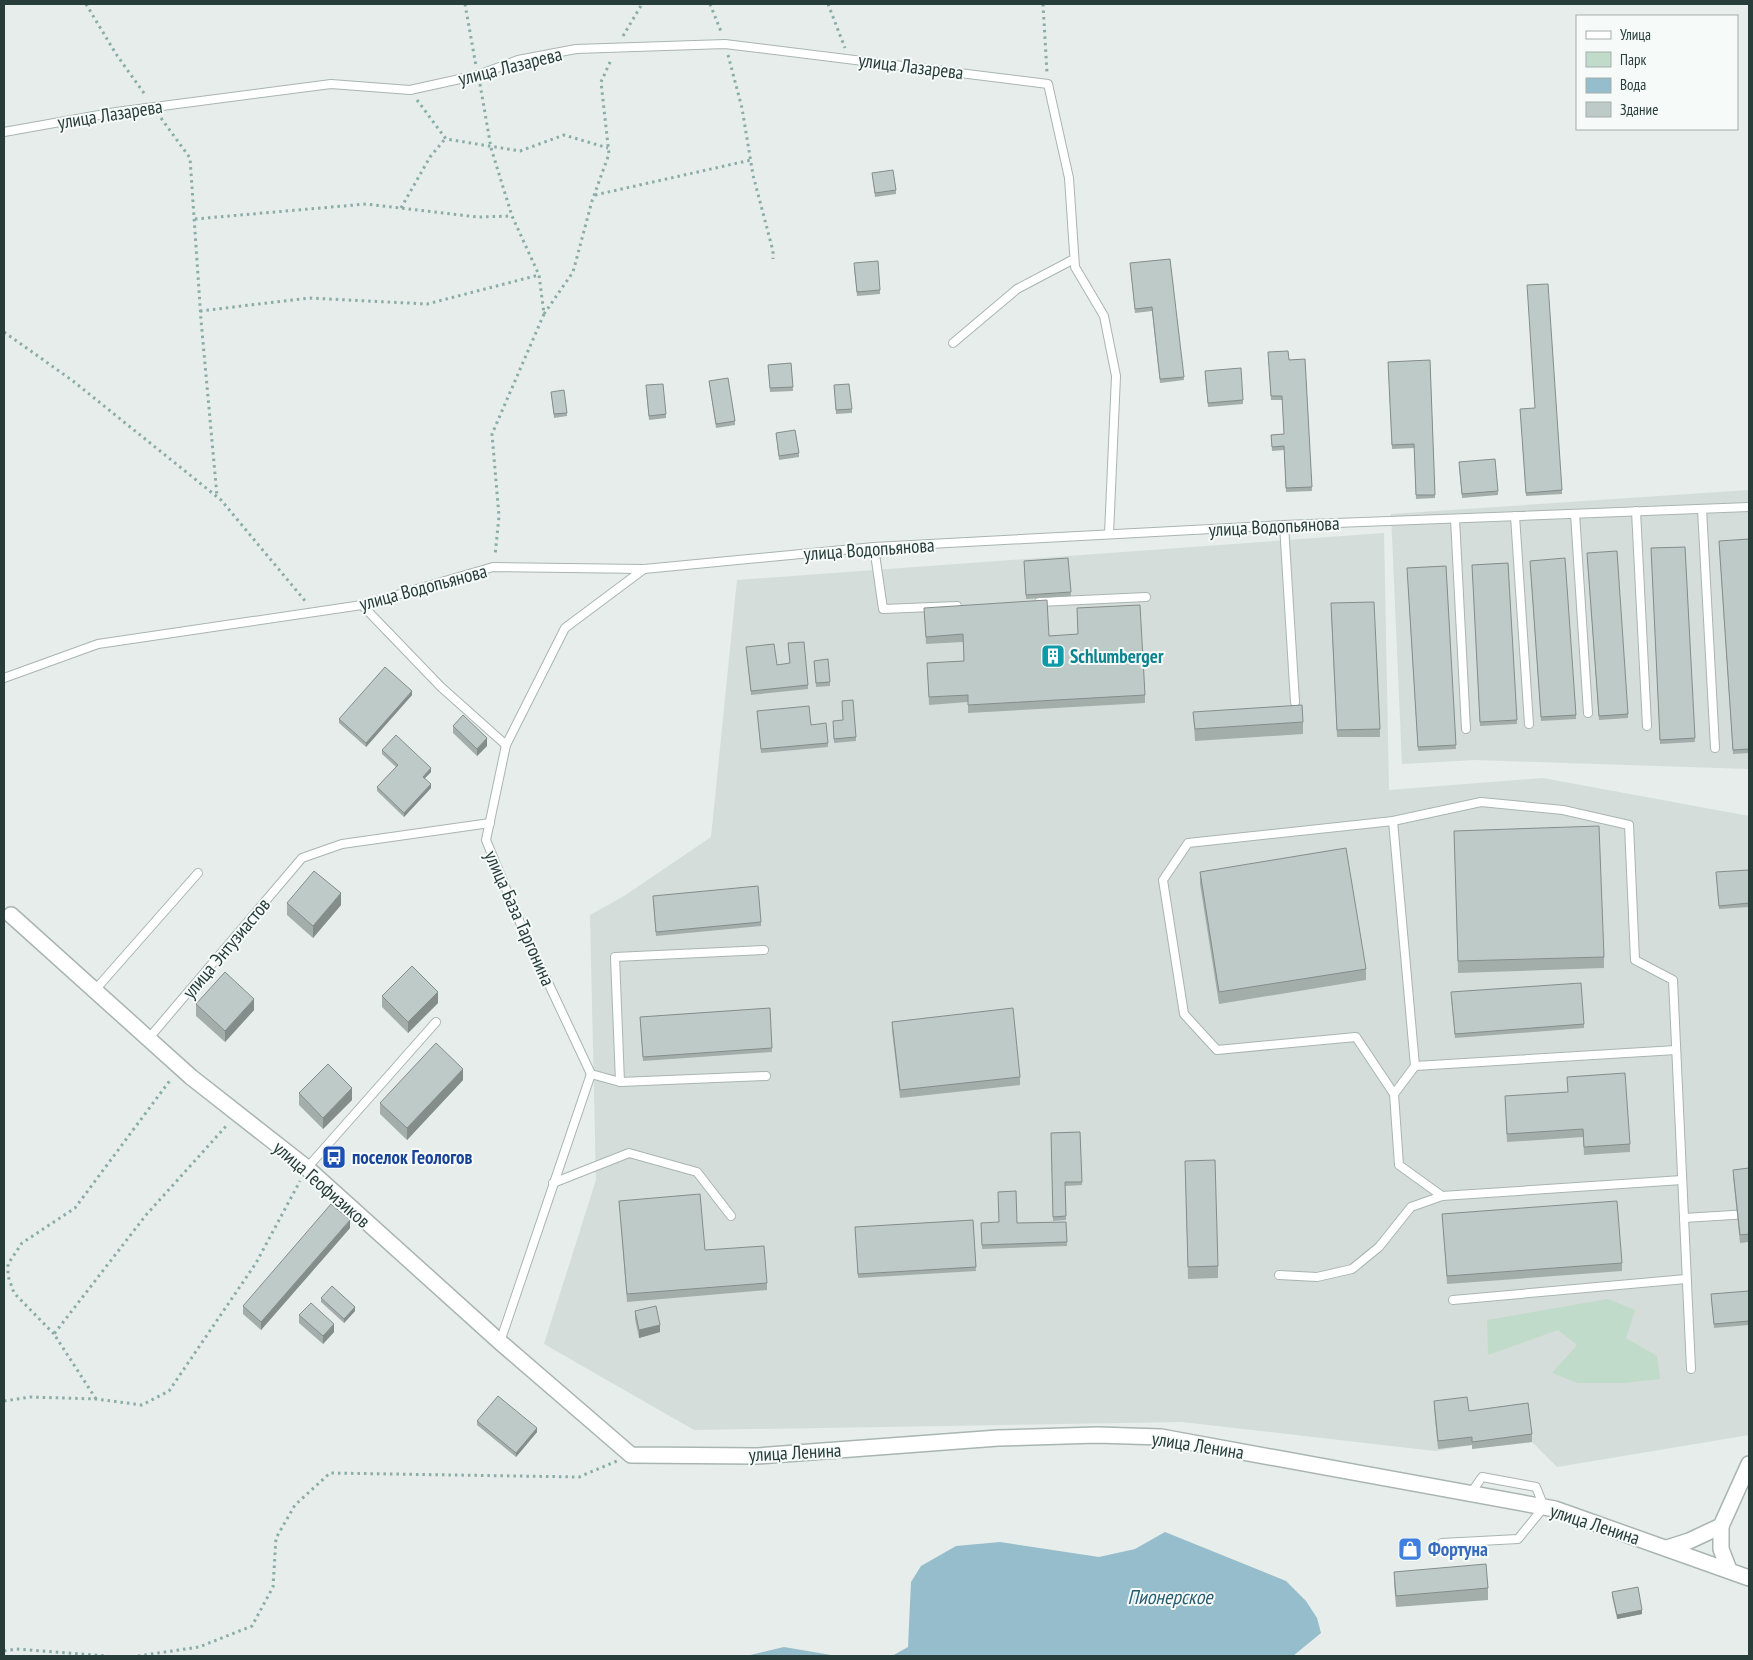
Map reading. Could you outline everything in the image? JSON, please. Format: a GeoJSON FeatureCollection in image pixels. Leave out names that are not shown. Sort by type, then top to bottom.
{"type":"FeatureCollection","features":[{"type":"Feature","properties":{"kind":"street","name":"улица Геофизиков"},"geometry":{"type":"LineString","coordinates":[[11,915],[180,1067],[307,1168],[500,1342],[631,1455]]}},
{"type":"Feature","properties":{"kind":"street","name":"улица Ленина"},"geometry":{"type":"LineString","coordinates":[[631,1455],[758,1456],[998,1438],[1097,1435],[1161,1437],[1555,1509],[1749,1578]]}},
{"type":"Feature","properties":{"kind":"street"},"geometry":{"type":"LineString","coordinates":[[1729,1570],[1721,1549],[1721,1526],[1749,1464]]}},
{"type":"Feature","properties":{"kind":"street"},"geometry":{"type":"LineString","coordinates":[[1667,1548],[1689,1541],[1721,1526]]}},
{"type":"Feature","properties":{"kind":"lane","name":"улица Лазарева"},"geometry":{"type":"LineString","coordinates":[[4,132],[154,107],[331,84],[410,90],[478,75],[518,60],[576,49],[726,44],[1048,84]]}},
{"type":"Feature","properties":{"kind":"lane"},"geometry":{"type":"LineString","coordinates":[[1048,84],[1069,178],[1075,267],[1104,316],[1116,376],[1109,534]]}},
{"type":"Feature","properties":{"kind":"lane"},"geometry":{"type":"LineString","coordinates":[[953,343],[1017,289],[1074,259]]}},
{"type":"Feature","properties":{"kind":"lane","name":"улица Водопьянова"},"geometry":{"type":"LineString","coordinates":[[4,678],[98,644],[362,606],[493,567],[644,569],[874,547],[1284,525],[1749,507]]}},
{"type":"Feature","properties":{"kind":"lane"},"geometry":{"type":"LineString","coordinates":[[1702,509],[1715,748]]}},
{"type":"Feature","properties":{"kind":"lane"},"geometry":{"type":"LineString","coordinates":[[1636,512],[1647,726]]}},
{"type":"Feature","properties":{"kind":"lane"},"geometry":{"type":"LineString","coordinates":[[1575,514],[1588,713]]}},
{"type":"Feature","properties":{"kind":"lane"},"geometry":{"type":"LineString","coordinates":[[1516,516],[1529,724]]}},
{"type":"Feature","properties":{"kind":"lane"},"geometry":{"type":"LineString","coordinates":[[1455,518],[1466,729]]}},
{"type":"Feature","properties":{"kind":"lane"},"geometry":{"type":"LineString","coordinates":[[1284,525],[1295,702]]}},
{"type":"Feature","properties":{"kind":"lane"},"geometry":{"type":"LineString","coordinates":[[874,547],[883,609],[970,605]]}},
{"type":"Feature","properties":{"kind":"lane","name":"улица База Таргонина"},"geometry":{"type":"LineString","coordinates":[[591,1074],[520,925],[486,840],[506,745],[565,628],[644,569]]}},
{"type":"Feature","properties":{"kind":"lane"},"geometry":{"type":"LineString","coordinates":[[1029,602],[1146,597]]}},
{"type":"Feature","properties":{"kind":"lane"},"geometry":{"type":"LineString","coordinates":[[362,606],[441,686],[506,745]]}},
{"type":"Feature","properties":{"kind":"lane"},"geometry":{"type":"LineString","coordinates":[[1442,1196],[1399,1164],[1394,1094],[1356,1037],[1217,1050],[1184,1014],[1164,880],[1188,843],[1393,821],[1482,802],[1563,810],[1629,825],[1635,960],[1673,980],[1691,1369]]}},
{"type":"Feature","properties":{"kind":"lane"},"geometry":{"type":"LineString","coordinates":[[1393,821],[1415,1066],[1394,1094]]}},
{"type":"Feature","properties":{"kind":"lane","name":"улица Энтузиастов"},"geometry":{"type":"LineString","coordinates":[[149,1038],[302,858],[342,844],[490,823]]}},
{"type":"Feature","properties":{"kind":"lane"},"geometry":{"type":"LineString","coordinates":[[95,990],[198,873]]}},
{"type":"Feature","properties":{"kind":"lane"},"geometry":{"type":"LineString","coordinates":[[620,1082],[615,957],[764,950]]}},
{"type":"Feature","properties":{"kind":"lane"},"geometry":{"type":"LineString","coordinates":[[307,1168],[436,1022]]}},
{"type":"Feature","properties":{"kind":"lane"},"geometry":{"type":"LineString","coordinates":[[1415,1066],[1676,1050]]}},
{"type":"Feature","properties":{"kind":"lane"},"geometry":{"type":"LineString","coordinates":[[500,1342],[552,1183],[591,1074],[620,1082],[766,1076]]}},
{"type":"Feature","properties":{"kind":"lane"},"geometry":{"type":"LineString","coordinates":[[552,1183],[630,1153],[697,1172],[731,1216]]}},
{"type":"Feature","properties":{"kind":"lane"},"geometry":{"type":"LineString","coordinates":[[1279,1275],[1317,1278],[1352,1269],[1379,1247],[1411,1207],[1442,1196],[1682,1180]]}},
{"type":"Feature","properties":{"kind":"lane"},"geometry":{"type":"LineString","coordinates":[[1684,1218],[1749,1214]]}},
{"type":"Feature","properties":{"kind":"lane"},"geometry":{"type":"LineString","coordinates":[[1453,1300],[1686,1279]]}},
{"type":"Feature","properties":{"kind":"lane"},"geometry":{"type":"LineString","coordinates":[[1442,1542],[1518,1539],[1544,1507]]}},
{"type":"Feature","properties":{"kind":"path"},"geometry":{"type":"LineString","coordinates":[[86,4],[116,54],[190,158],[200,311],[216,496]]}},
{"type":"Feature","properties":{"kind":"path"},"geometry":{"type":"LineString","coordinates":[[465,4],[491,148],[512,216],[539,275],[544,314]]}},
{"type":"Feature","properties":{"kind":"path"},"geometry":{"type":"LineString","coordinates":[[493,567],[499,516],[492,434],[544,314],[573,272],[594,195],[609,154],[601,82],[616,49],[642,4]]}},
{"type":"Feature","properties":{"kind":"path"},"geometry":{"type":"LineString","coordinates":[[710,4],[726,44],[742,108],[751,160],[773,251],[773,259]]}},
{"type":"Feature","properties":{"kind":"path"},"geometry":{"type":"LineString","coordinates":[[828,4],[849,58]]}},
{"type":"Feature","properties":{"kind":"path"},"geometry":{"type":"LineString","coordinates":[[1043,4],[1042,29],[1048,84]]}},
{"type":"Feature","properties":{"kind":"path"},"geometry":{"type":"LineString","coordinates":[[410,90],[446,139],[491,148],[520,151],[564,135],[608,148]]}},
{"type":"Feature","properties":{"kind":"path"},"geometry":{"type":"LineString","coordinates":[[401,208],[430,157],[446,139]]}},
{"type":"Feature","properties":{"kind":"path"},"geometry":{"type":"LineString","coordinates":[[594,195],[751,160]]}},
{"type":"Feature","properties":{"kind":"path"},"geometry":{"type":"LineString","coordinates":[[194,220],[366,204],[478,217],[512,216]]}},
{"type":"Feature","properties":{"kind":"path"},"geometry":{"type":"LineString","coordinates":[[200,311],[309,298],[427,304],[539,275]]}},
{"type":"Feature","properties":{"kind":"path"},"geometry":{"type":"LineString","coordinates":[[4,332],[73,381],[216,496],[314,612]]}},
{"type":"Feature","properties":{"kind":"path"},"geometry":{"type":"LineString","coordinates":[[96,1399],[54,1334],[14,1292],[6,1264],[22,1243],[75,1208],[180,1067]]}},
{"type":"Feature","properties":{"kind":"path"},"geometry":{"type":"LineString","coordinates":[[54,1334],[146,1215],[238,1114]]}},
{"type":"Feature","properties":{"kind":"path"},"geometry":{"type":"LineString","coordinates":[[4,1401],[30,1397],[96,1399],[142,1405],[169,1390],[256,1263],[307,1168]]}},
{"type":"Feature","properties":{"kind":"path"},"geometry":{"type":"LineString","coordinates":[[138,1656],[198,1647],[252,1626],[273,1587],[276,1538],[295,1505],[330,1472],[579,1477],[631,1455]]}},
{"type":"Feature","properties":{"kind":"path"},"geometry":{"type":"LineString","coordinates":[[4,1651],[16,1649],[108,1656]]}},
{"type":"Feature","properties":{"kind":"shaded area"},"geometry":{"type":"Polygon","coordinates":[[[1749,490],[1749,769],[1475,760],[1402,764],[1391,514],[1749,490]]]}},
{"type":"Feature","properties":{"kind":"shaded area"},"geometry":{"type":"Polygon","coordinates":[[[1384,533],[1389,790],[1543,778],[1749,816],[1749,1435],[1557,1467],[1532,1442],[1472,1449],[1472,1445],[1435,1451],[1182,1422],[694,1430],[544,1344],[596,1180],[590,915],[624,896],[711,837],[737,580],[1384,533]]]}},
{"type":"Feature","properties":{"kind":"green space"},"geometry":{"type":"Polygon","coordinates":[[[1608,1299],[1635,1310],[1626,1338],[1657,1356],[1660,1379],[1624,1383],[1578,1383],[1552,1373],[1577,1345],[1558,1330],[1488,1355],[1487,1320],[1608,1299]]]}},
{"type":"Feature","properties":{"kind":"water","name":"Пионерское"},"geometry":{"type":"Polygon","coordinates":[[[1165,1532],[1286,1581],[1306,1601],[1317,1618],[1321,1633],[1293,1656],[892,1656],[908,1647],[911,1582],[921,1566],[956,1546],[1000,1542],[1099,1557],[1135,1549],[1165,1532]]]}},
{"type":"Feature","properties":{"kind":"water"},"geometry":{"type":"Polygon","coordinates":[[[784,1647],[837,1656],[746,1656],[784,1647]]]}},
{"type":"Feature","properties":{"kind":"building"},"geometry":{"type":"Polygon","coordinates":[[[893,170],[896,190],[875,193],[872,173],[893,170]]]}},
{"type":"Feature","properties":{"kind":"building"},"geometry":{"type":"Polygon","coordinates":[[[1170,259],[1184,377],[1160,379],[1152,307],[1135,309],[1130,263],[1170,259]]]}},
{"type":"Feature","properties":{"kind":"building"},"geometry":{"type":"Polygon","coordinates":[[[878,261],[880,290],[857,292],[854,263],[878,261]]]}},
{"type":"Feature","properties":{"kind":"building"},"geometry":{"type":"Polygon","coordinates":[[[1548,284],[1562,490],[1526,493],[1520,409],[1535,408],[1527,285],[1548,284]]]}},
{"type":"Feature","properties":{"kind":"building"},"geometry":{"type":"Polygon","coordinates":[[[1288,351],[1289,360],[1305,359],[1312,487],[1286,488],[1284,446],[1272,447],[1271,435],[1284,434],[1282,396],[1271,396],[1268,352],[1288,351]]]}},
{"type":"Feature","properties":{"kind":"building"},"geometry":{"type":"Polygon","coordinates":[[[1430,360],[1435,495],[1416,495],[1414,444],[1392,445],[1388,362],[1430,360]]]}},
{"type":"Feature","properties":{"kind":"building"},"geometry":{"type":"Polygon","coordinates":[[[791,363],[793,387],[770,388],[768,365],[791,363]]]}},
{"type":"Feature","properties":{"kind":"building"},"geometry":{"type":"Polygon","coordinates":[[[1241,368],[1243,400],[1208,403],[1205,371],[1241,368]]]}},
{"type":"Feature","properties":{"kind":"building"},"geometry":{"type":"Polygon","coordinates":[[[728,378],[735,421],[716,424],[709,381],[728,378]]]}},
{"type":"Feature","properties":{"kind":"building"},"geometry":{"type":"Polygon","coordinates":[[[663,384],[666,414],[649,416],[646,385],[663,384]]]}},
{"type":"Feature","properties":{"kind":"building"},"geometry":{"type":"Polygon","coordinates":[[[849,384],[852,409],[836,410],[834,385],[849,384]]]}},
{"type":"Feature","properties":{"kind":"building"},"geometry":{"type":"Polygon","coordinates":[[[564,390],[567,413],[554,414],[551,392],[564,390]]]}},
{"type":"Feature","properties":{"kind":"building"},"geometry":{"type":"Polygon","coordinates":[[[795,430],[799,453],[779,456],[776,433],[795,430]]]}},
{"type":"Feature","properties":{"kind":"building"},"geometry":{"type":"Polygon","coordinates":[[[1495,459],[1498,491],[1462,494],[1459,462],[1495,459]]]}},
{"type":"Feature","properties":{"kind":"building"},"geometry":{"type":"Polygon","coordinates":[[[1749,539],[1749,749],[1733,750],[1719,541],[1749,539]]]}},
{"type":"Feature","properties":{"kind":"building"},"geometry":{"type":"Polygon","coordinates":[[[1685,547],[1695,738],[1660,740],[1651,548],[1685,547]]]}},
{"type":"Feature","properties":{"kind":"building"},"geometry":{"type":"Polygon","coordinates":[[[1617,551],[1628,714],[1599,716],[1587,553],[1617,551]]]}},
{"type":"Feature","properties":{"kind":"building"},"geometry":{"type":"Polygon","coordinates":[[[1068,558],[1071,592],[1026,595],[1024,561],[1068,558]]]}},
{"type":"Feature","properties":{"kind":"building"},"geometry":{"type":"Polygon","coordinates":[[[1565,558],[1576,715],[1541,717],[1530,561],[1565,558]]]}},
{"type":"Feature","properties":{"kind":"building"},"geometry":{"type":"Polygon","coordinates":[[[1508,563],[1517,720],[1480,722],[1472,565],[1508,563]]]}},
{"type":"Feature","properties":{"kind":"building"},"geometry":{"type":"Polygon","coordinates":[[[1446,566],[1456,745],[1418,747],[1407,568],[1446,566]]]}},
{"type":"Feature","properties":{"kind":"building","name":"Schlumberger"},"geometry":{"type":"Polygon","coordinates":[[[1047,600],[1049,636],[1078,634],[1077,608],[1140,605],[1145,695],[968,705],[968,695],[929,697],[927,663],[964,661],[963,634],[926,637],[924,608],[1047,600]]]}},
{"type":"Feature","properties":{"kind":"building"},"geometry":{"type":"Polygon","coordinates":[[[1374,602],[1380,729],[1337,730],[1331,603],[1374,602]]]}},
{"type":"Feature","properties":{"kind":"building"},"geometry":{"type":"Polygon","coordinates":[[[804,642],[808,685],[751,691],[746,647],[774,644],[777,665],[790,663],[788,643],[804,642]]]}},
{"type":"Feature","properties":{"kind":"building"},"geometry":{"type":"Polygon","coordinates":[[[828,659],[830,682],[816,683],[814,661],[828,659]]]}},
{"type":"Feature","properties":{"kind":"building"},"geometry":{"type":"Polygon","coordinates":[[[385,667],[412,691],[366,743],[339,719],[385,667]]]}},
{"type":"Feature","properties":{"kind":"building"},"geometry":{"type":"Polygon","coordinates":[[[853,700],[856,737],[834,739],[833,721],[843,720],[842,701],[853,700]]]}},
{"type":"Feature","properties":{"kind":"building"},"geometry":{"type":"Polygon","coordinates":[[[1302,705],[1303,722],[1195,729],[1193,712],[1302,705]]]}},
{"type":"Feature","properties":{"kind":"building"},"geometry":{"type":"Polygon","coordinates":[[[809,706],[811,725],[826,723],[828,743],[761,749],[757,711],[809,706]]]}},
{"type":"Feature","properties":{"kind":"building"},"geometry":{"type":"Polygon","coordinates":[[[463,715],[487,738],[477,749],[453,726],[463,715]]]}},
{"type":"Feature","properties":{"kind":"building"},"geometry":{"type":"Polygon","coordinates":[[[396,735],[431,768],[423,777],[431,784],[404,813],[377,787],[398,765],[382,750],[396,735]]]}},
{"type":"Feature","properties":{"kind":"building"},"geometry":{"type":"Polygon","coordinates":[[[1599,826],[1604,957],[1458,961],[1454,831],[1599,826]]]}},
{"type":"Feature","properties":{"kind":"building"},"geometry":{"type":"Polygon","coordinates":[[[1346,848],[1366,969],[1219,992],[1200,872],[1346,848]]]}},
{"type":"Feature","properties":{"kind":"building"},"geometry":{"type":"Polygon","coordinates":[[[1749,870],[1749,903],[1719,906],[1716,872],[1749,870]]]}},
{"type":"Feature","properties":{"kind":"building"},"geometry":{"type":"Polygon","coordinates":[[[314,871],[341,893],[313,926],[287,903],[314,871]]]}},
{"type":"Feature","properties":{"kind":"building"},"geometry":{"type":"Polygon","coordinates":[[[758,886],[761,922],[656,932],[653,896],[758,886]]]}},
{"type":"Feature","properties":{"kind":"building"},"geometry":{"type":"Polygon","coordinates":[[[412,966],[438,992],[408,1022],[382,996],[412,966]]]}},
{"type":"Feature","properties":{"kind":"building"},"geometry":{"type":"Polygon","coordinates":[[[225,972],[254,999],[225,1031],[196,1004],[225,972]]]}},
{"type":"Feature","properties":{"kind":"building"},"geometry":{"type":"Polygon","coordinates":[[[1581,983],[1584,1024],[1455,1034],[1451,992],[1581,983]]]}},
{"type":"Feature","properties":{"kind":"building"},"geometry":{"type":"Polygon","coordinates":[[[770,1008],[772,1048],[643,1057],[640,1017],[770,1008]]]}},
{"type":"Feature","properties":{"kind":"building"},"geometry":{"type":"Polygon","coordinates":[[[1013,1008],[1020,1077],[900,1090],[892,1022],[1013,1008]]]}},
{"type":"Feature","properties":{"kind":"building"},"geometry":{"type":"Polygon","coordinates":[[[436,1043],[463,1069],[407,1128],[380,1103],[436,1043]]]}},
{"type":"Feature","properties":{"kind":"building"},"geometry":{"type":"Polygon","coordinates":[[[328,1064],[352,1088],[323,1118],[299,1093],[328,1064]]]}},
{"type":"Feature","properties":{"kind":"building"},"geometry":{"type":"Polygon","coordinates":[[[1625,1073],[1630,1144],[1584,1147],[1583,1129],[1507,1134],[1505,1096],[1568,1092],[1567,1077],[1625,1073]]]}},
{"type":"Feature","properties":{"kind":"building"},"geometry":{"type":"Polygon","coordinates":[[[1080,1132],[1082,1182],[1065,1182],[1066,1216],[1053,1217],[1051,1133],[1080,1132]]]}},
{"type":"Feature","properties":{"kind":"building"},"geometry":{"type":"Polygon","coordinates":[[[1215,1160],[1218,1266],[1188,1267],[1185,1161],[1215,1160]]]}},
{"type":"Feature","properties":{"kind":"building"},"geometry":{"type":"Polygon","coordinates":[[[1749,1168],[1749,1234],[1740,1235],[1733,1170],[1749,1168]]]}},
{"type":"Feature","properties":{"kind":"building"},"geometry":{"type":"Polygon","coordinates":[[[1016,1191],[1017,1223],[1066,1222],[1067,1242],[982,1245],[981,1223],[999,1222],[998,1192],[1016,1191]]]}},
{"type":"Feature","properties":{"kind":"building"},"geometry":{"type":"Polygon","coordinates":[[[700,1194],[705,1250],[764,1246],[767,1283],[627,1294],[619,1201],[700,1194]]]}},
{"type":"Feature","properties":{"kind":"building"},"geometry":{"type":"Polygon","coordinates":[[[1617,1201],[1622,1263],[1447,1276],[1442,1214],[1617,1201]]]}},
{"type":"Feature","properties":{"kind":"building"},"geometry":{"type":"Polygon","coordinates":[[[331,1204],[350,1220],[261,1322],[243,1306],[331,1204]]]}},
{"type":"Feature","properties":{"kind":"building"},"geometry":{"type":"Polygon","coordinates":[[[973,1220],[976,1267],[858,1274],[855,1227],[973,1220]]]}},
{"type":"Feature","properties":{"kind":"building"},"geometry":{"type":"Polygon","coordinates":[[[332,1286],[355,1307],[344,1319],[321,1298],[332,1286]]]}},
{"type":"Feature","properties":{"kind":"building"},"geometry":{"type":"Polygon","coordinates":[[[1749,1291],[1749,1321],[1714,1324],[1711,1294],[1749,1291]]]}},
{"type":"Feature","properties":{"kind":"building"},"geometry":{"type":"Polygon","coordinates":[[[311,1303],[334,1324],[323,1336],[299,1315],[311,1303]]]}},
{"type":"Feature","properties":{"kind":"building"},"geometry":{"type":"Polygon","coordinates":[[[656,1306],[660,1325],[639,1330],[635,1311],[656,1306]]]}},
{"type":"Feature","properties":{"kind":"building"},"geometry":{"type":"Polygon","coordinates":[[[498,1396],[537,1428],[516,1453],[477,1421],[498,1396]]]}},
{"type":"Feature","properties":{"kind":"building"},"geometry":{"type":"Polygon","coordinates":[[[1467,1397],[1469,1411],[1528,1403],[1532,1434],[1472,1442],[1472,1437],[1438,1441],[1434,1401],[1467,1397]]]}},
{"type":"Feature","properties":{"kind":"building"},"geometry":{"type":"Polygon","coordinates":[[[1486,1564],[1488,1588],[1396,1596],[1394,1572],[1486,1564]]]}},
{"type":"Feature","properties":{"kind":"building"},"geometry":{"type":"Polygon","coordinates":[[[1638,1587],[1642,1610],[1617,1615],[1612,1592],[1638,1587]]]}},
{"type":"Feature","properties":{"kind":"place","name":"Schlumberger"},"geometry":{"type":"Point","coordinates":[1053,656]}},
{"type":"Feature","properties":{"kind":"place","name":"поселок Геологов"},"geometry":{"type":"Point","coordinates":[334,1157]}},
{"type":"Feature","properties":{"kind":"place","name":"Фортуна"},"geometry":{"type":"Point","coordinates":[1410,1549]}}]}
